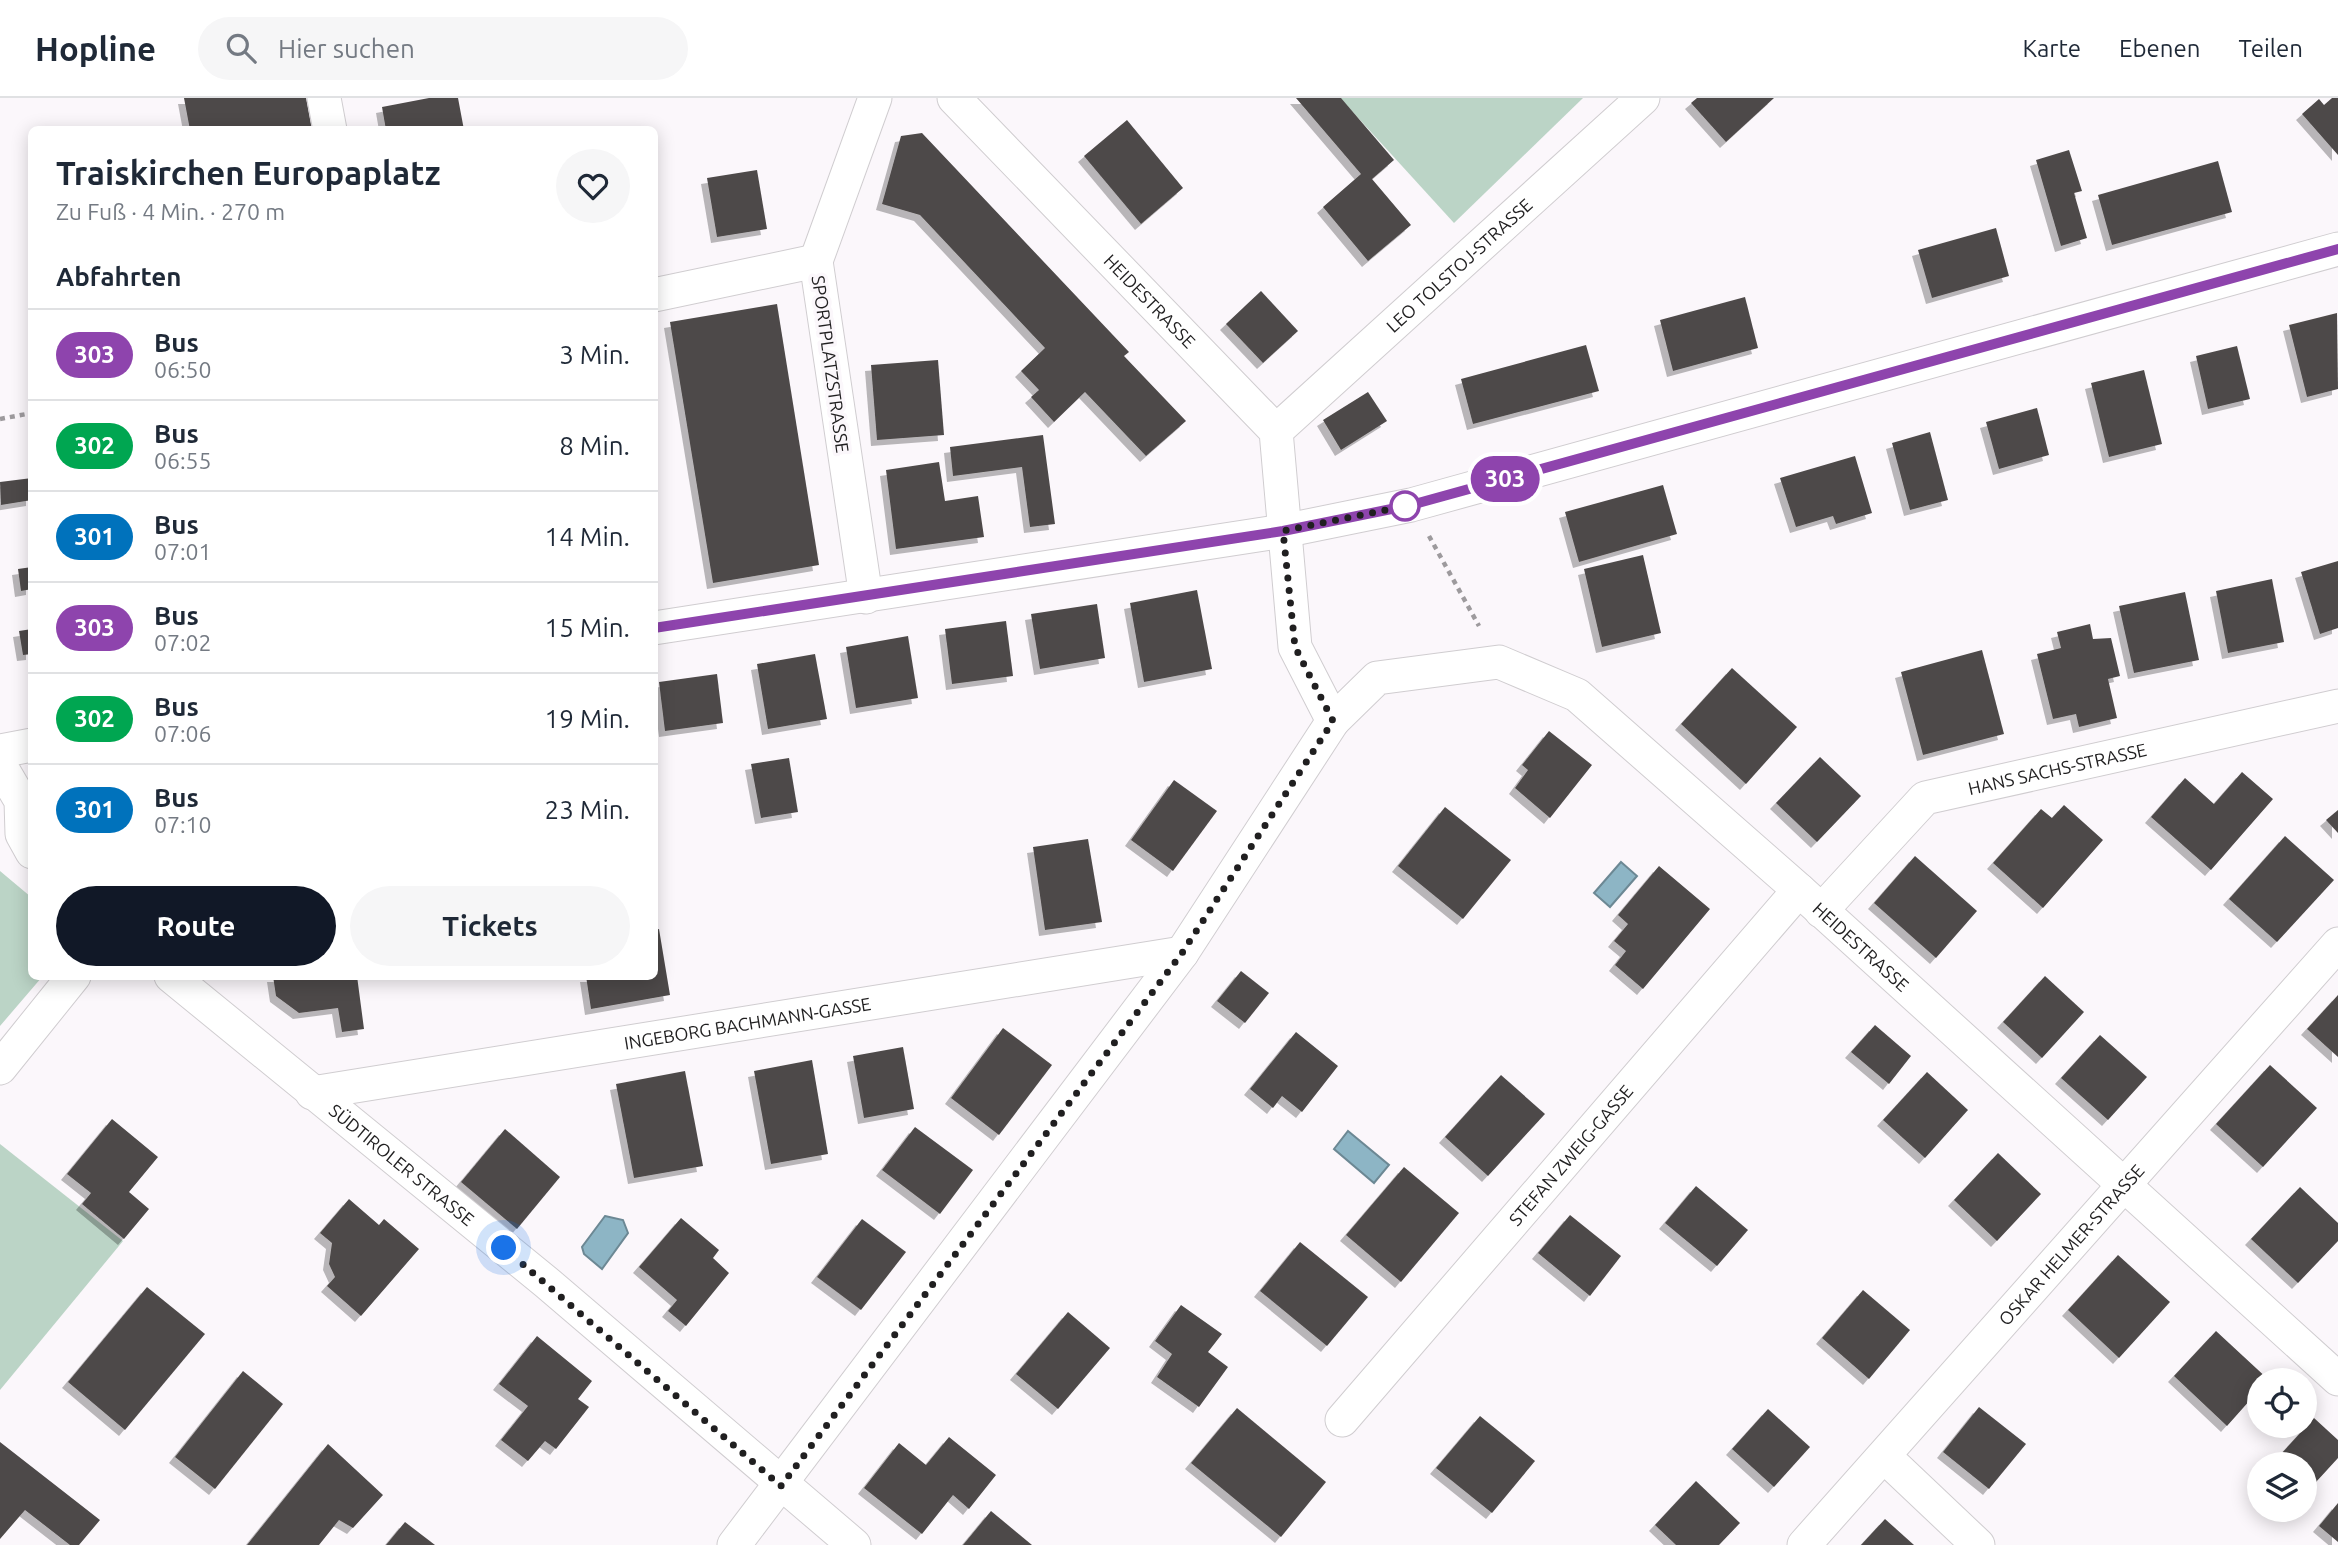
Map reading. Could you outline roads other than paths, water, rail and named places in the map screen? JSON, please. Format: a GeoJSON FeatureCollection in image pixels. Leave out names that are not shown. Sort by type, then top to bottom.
{"type":"FeatureCollection","features":[{"type":"Feature","properties":{"kind":"street"},"geometry":{"type":"LineString","coordinates":[[324,98],[329,126]]}},
{"type":"Feature","properties":{"kind":"street","name":"SPORTPLATZSTRASSE"},"geometry":{"type":"LineString","coordinates":[[866,597],[816,261],[875,98]]}},
{"type":"Feature","properties":{"kind":"street","name":"HEIDESTRASSE"},"geometry":{"type":"LineString","coordinates":[[954,98],[1276,431]]}},
{"type":"Feature","properties":{"kind":"street","name":"LEO TOLSTOJ-STRASSE"},"geometry":{"type":"LineString","coordinates":[[1276,431],[1643,98]]}},
{"type":"Feature","properties":{"kind":"street"},"geometry":{"type":"LineString","coordinates":[[658,627],[1283,531],[1411,505],[2338,249]]}},
{"type":"Feature","properties":{"kind":"street"},"geometry":{"type":"LineString","coordinates":[[658,294],[816,261]]}},
{"type":"Feature","properties":{"kind":"street"},"geometry":{"type":"LineString","coordinates":[[734,1545],[1182,953],[1333,721],[1295,647],[1276,431]]}},
{"type":"Feature","properties":{"kind":"street","name":"HEIDESTRASSE"},"geometry":{"type":"LineString","coordinates":[[1333,721],[1377,678],[1499,662],[1577,695],[1810,901],[2338,1379]]}},
{"type":"Feature","properties":{"kind":"street","name":"HANS SACHS-STRASSE"},"geometry":{"type":"LineString","coordinates":[[1810,901],[1925,798],[2338,706]]}},
{"type":"Feature","properties":{"kind":"street"},"geometry":{"type":"LineString","coordinates":[[0,751],[28,746]]}},
{"type":"Feature","properties":{"kind":"street"},"geometry":{"type":"LineString","coordinates":[[0,765],[21,801],[22,834],[28,845]]}},
{"type":"Feature","properties":{"kind":"street","name":"STEFAN ZWEIG-GASSE"},"geometry":{"type":"LineString","coordinates":[[1342,1420],[1810,901]]}},
{"type":"Feature","properties":{"kind":"street","name":"OSKAR HELMER-STRASSE"},"geometry":{"type":"LineString","coordinates":[[1804,1545],[1885,1457],[2122,1185],[2338,944]]}},
{"type":"Feature","properties":{"kind":"street","name":"INGEBORG BACHMANN-GASSE"},"geometry":{"type":"LineString","coordinates":[[312,1093],[1182,953]]}},
{"type":"Feature","properties":{"kind":"street"},"geometry":{"type":"LineString","coordinates":[[0,1068],[71,980]]}},
{"type":"Feature","properties":{"kind":"street","name":"SÜDTIROLER STRASSE"},"geometry":{"type":"LineString","coordinates":[[176,980],[546,1282],[781,1486],[854,1545]]}},
{"type":"Feature","properties":{"kind":"street"},"geometry":{"type":"LineString","coordinates":[[1885,1457],[1978,1545]]}},
{"type":"Feature","properties":{"kind":"water"},"geometry":{"type":"Polygon","coordinates":[[[1621,862],[1637,876],[1610,907],[1594,893],[1621,862]]]}},
{"type":"Feature","properties":{"kind":"water"},"geometry":{"type":"Polygon","coordinates":[[[1348,1131],[1389,1165],[1374,1183],[1334,1149],[1348,1131]]]}},
{"type":"Feature","properties":{"kind":"water"},"geometry":{"type":"Polygon","coordinates":[[[605,1216],[623,1220],[628,1233],[602,1269],[584,1254],[582,1247],[605,1216]]]}}]}
